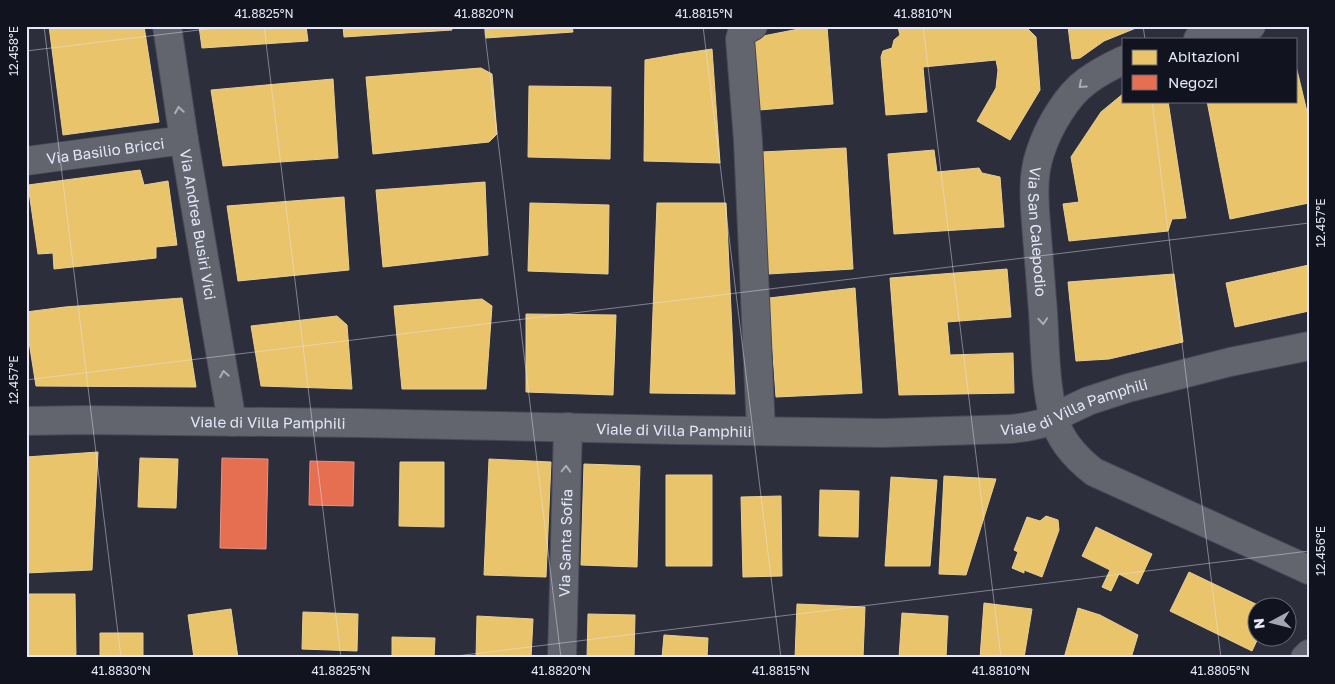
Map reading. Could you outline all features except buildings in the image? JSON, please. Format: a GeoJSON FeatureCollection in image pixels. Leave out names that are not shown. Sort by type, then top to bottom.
{"type":"FeatureCollection","features":[{"type":"Feature","properties":{"kind":"street","name":"Via Andrea Busiri Vici"},"geometry":{"type":"LineString","coordinates":[[166,26],[232,422]]}},
{"type":"Feature","properties":{"kind":"street"},"geometry":{"type":"LineString","coordinates":[[753,26],[742,32],[740,40],[748,141],[760,430]]}},
{"type":"Feature","properties":{"kind":"street"},"geometry":{"type":"LineString","coordinates":[[1202,38],[1251,26]]}},
{"type":"Feature","properties":{"kind":"street","name":"Via San Calepodio"},"geometry":{"type":"LineString","coordinates":[[1122,61],[1086,81],[1070,98],[1053,122],[1042,146],[1037,163],[1035,174],[1035,208],[1048,380],[1054,418],[1064,441],[1074,454],[1094,472],[1309,570]]}},
{"type":"Feature","properties":{"kind":"street","name":"Via Basilio Bricci"},"geometry":{"type":"LineString","coordinates":[[26,161],[184,140]]}},
{"type":"Feature","properties":{"kind":"street","name":"Viale di Villa Pamphili"},"geometry":{"type":"LineString","coordinates":[[26,421],[232,422],[883,433],[993,430],[1033,426],[1081,404],[1114,392],[1230,362],[1309,346]]}},
{"type":"Feature","properties":{"kind":"street","name":"Via Santa Sofia"},"geometry":{"type":"LineString","coordinates":[[562,658],[568,427]]}},
{"type":"Feature","properties":{"kind":"street"},"geometry":{"type":"LineString","coordinates":[[1305,658],[1309,654]]}}]}
